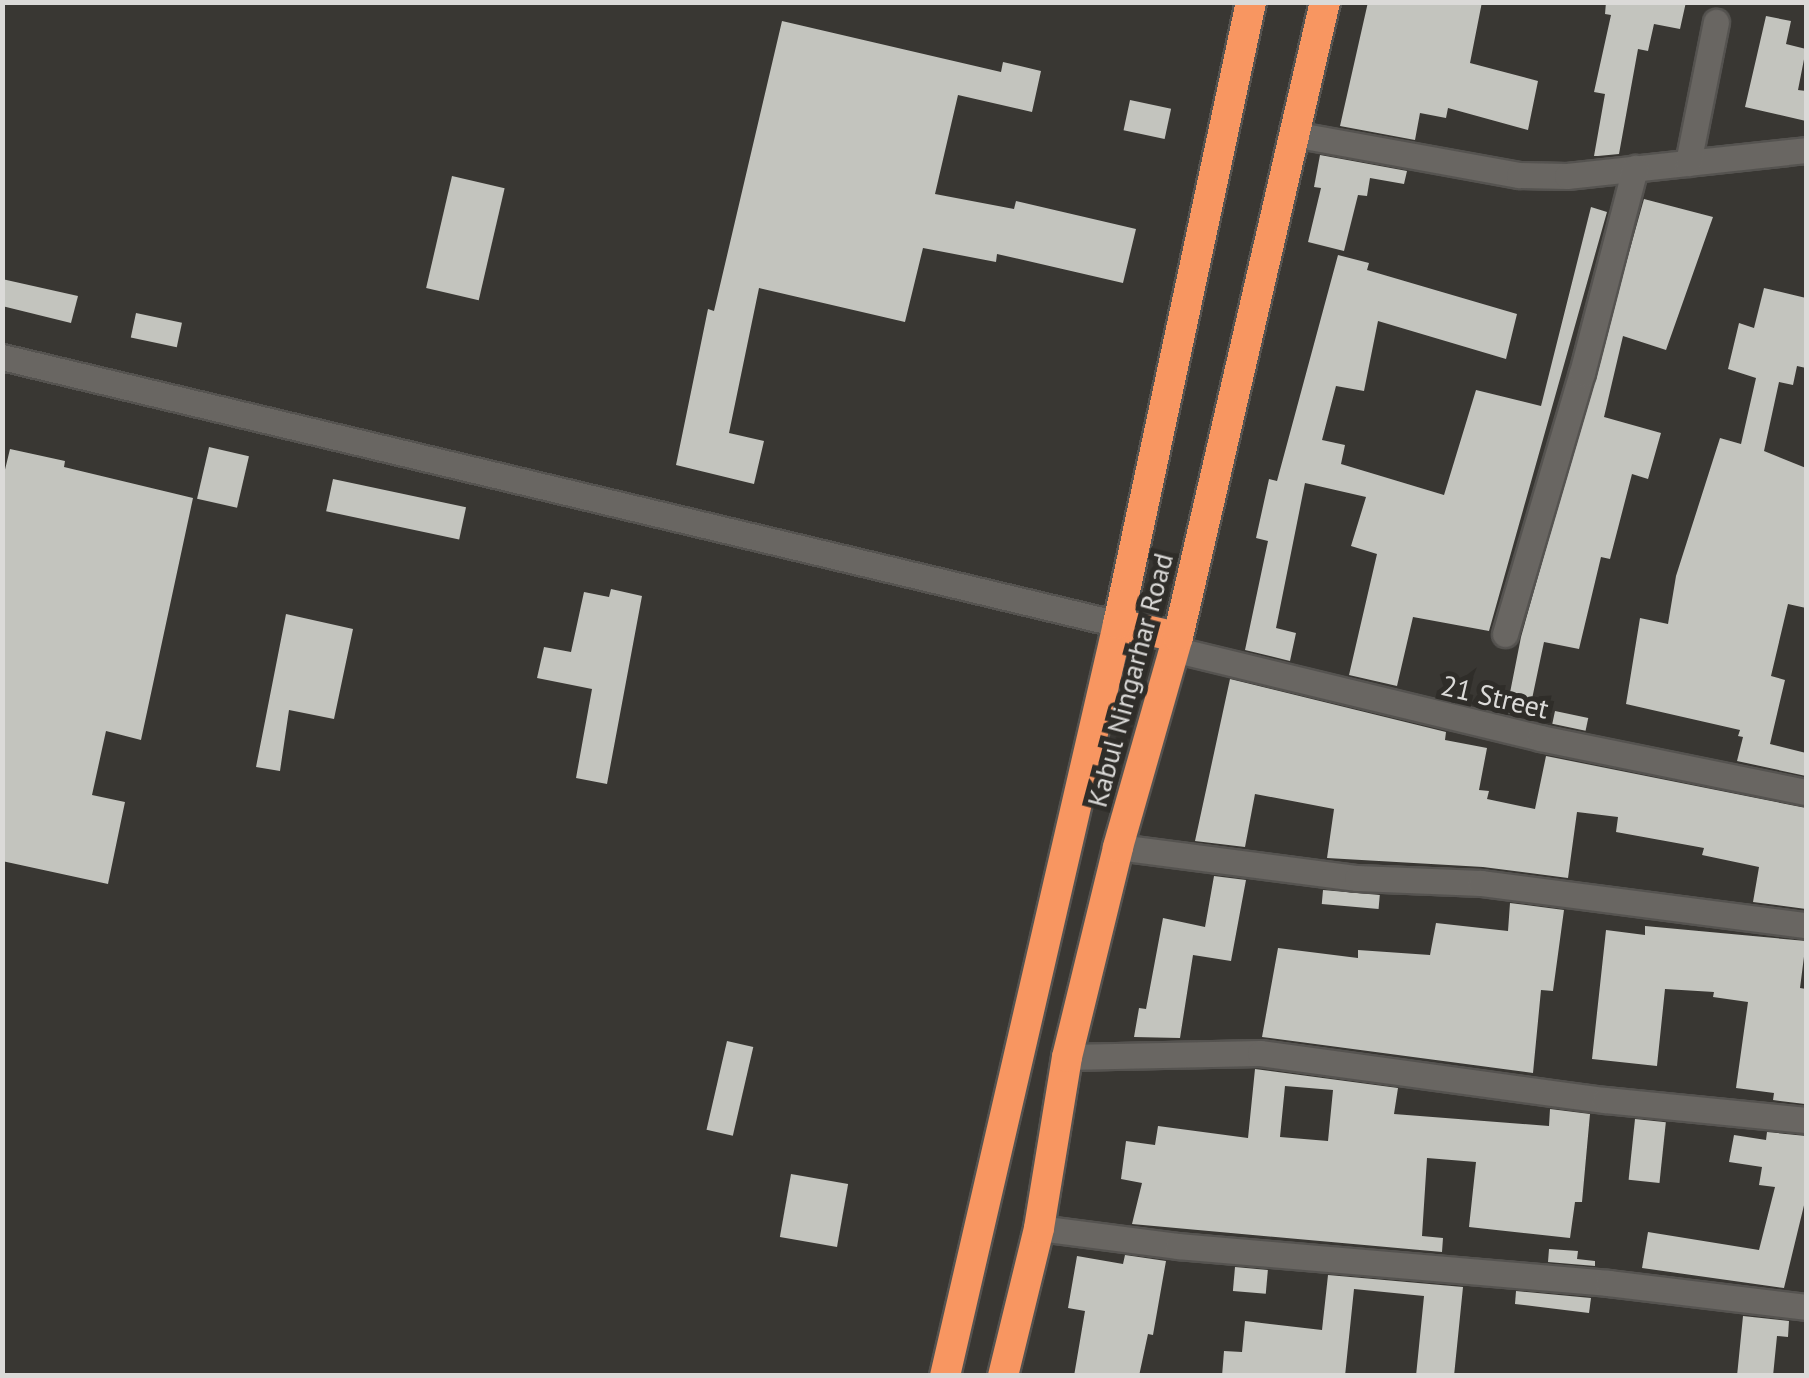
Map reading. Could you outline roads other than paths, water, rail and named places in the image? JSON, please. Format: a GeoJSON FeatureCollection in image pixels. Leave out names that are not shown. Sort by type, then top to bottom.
{"type":"FeatureCollection","features":[{"type":"Feature","properties":{"kind":"highway","name":"Kabul Ningarhar Road"},"geometry":{"type":"LineString","coordinates":[[945,1376],[1118,624],[1251,2]]}},
{"type":"Feature","properties":{"kind":"highway","name":"Kabul Ningarhar Road"},"geometry":{"type":"LineString","coordinates":[[1003,1376],[1039,1228],[1068,1058],[1118,846],[1176,643],[1292,134],[1326,2]]}},
{"type":"Feature","properties":{"kind":"highway"},"geometry":{"type":"LineString","coordinates":[[1118,624],[1176,643]]}},
{"type":"Feature","properties":{"kind":"street"},"geometry":{"type":"LineString","coordinates":[[1688,163],[1716,22]]}},
{"type":"Feature","properties":{"kind":"street"},"geometry":{"type":"LineString","coordinates":[[1292,134],[1519,175],[1635,168],[1806,150]]}},
{"type":"Feature","properties":{"kind":"street"},"geometry":{"type":"LineString","coordinates":[[1505,634],[1582,373],[1635,168]]}},
{"type":"Feature","properties":{"kind":"street"},"geometry":{"type":"LineString","coordinates":[[2,357],[1118,624]]}},
{"type":"Feature","properties":{"kind":"street","name":"21 Street"},"geometry":{"type":"LineString","coordinates":[[1176,643],[1522,734],[1806,792]]}},
{"type":"Feature","properties":{"kind":"street"},"geometry":{"type":"LineString","coordinates":[[1118,846],[1357,878],[1481,883],[1806,925]]}},
{"type":"Feature","properties":{"kind":"street"},"geometry":{"type":"LineString","coordinates":[[1068,1058],[1260,1053],[1605,1100],[1806,1120]]}},
{"type":"Feature","properties":{"kind":"street"},"geometry":{"type":"LineString","coordinates":[[1039,1228],[1178,1246],[1608,1283],[1806,1307]]}}]}
